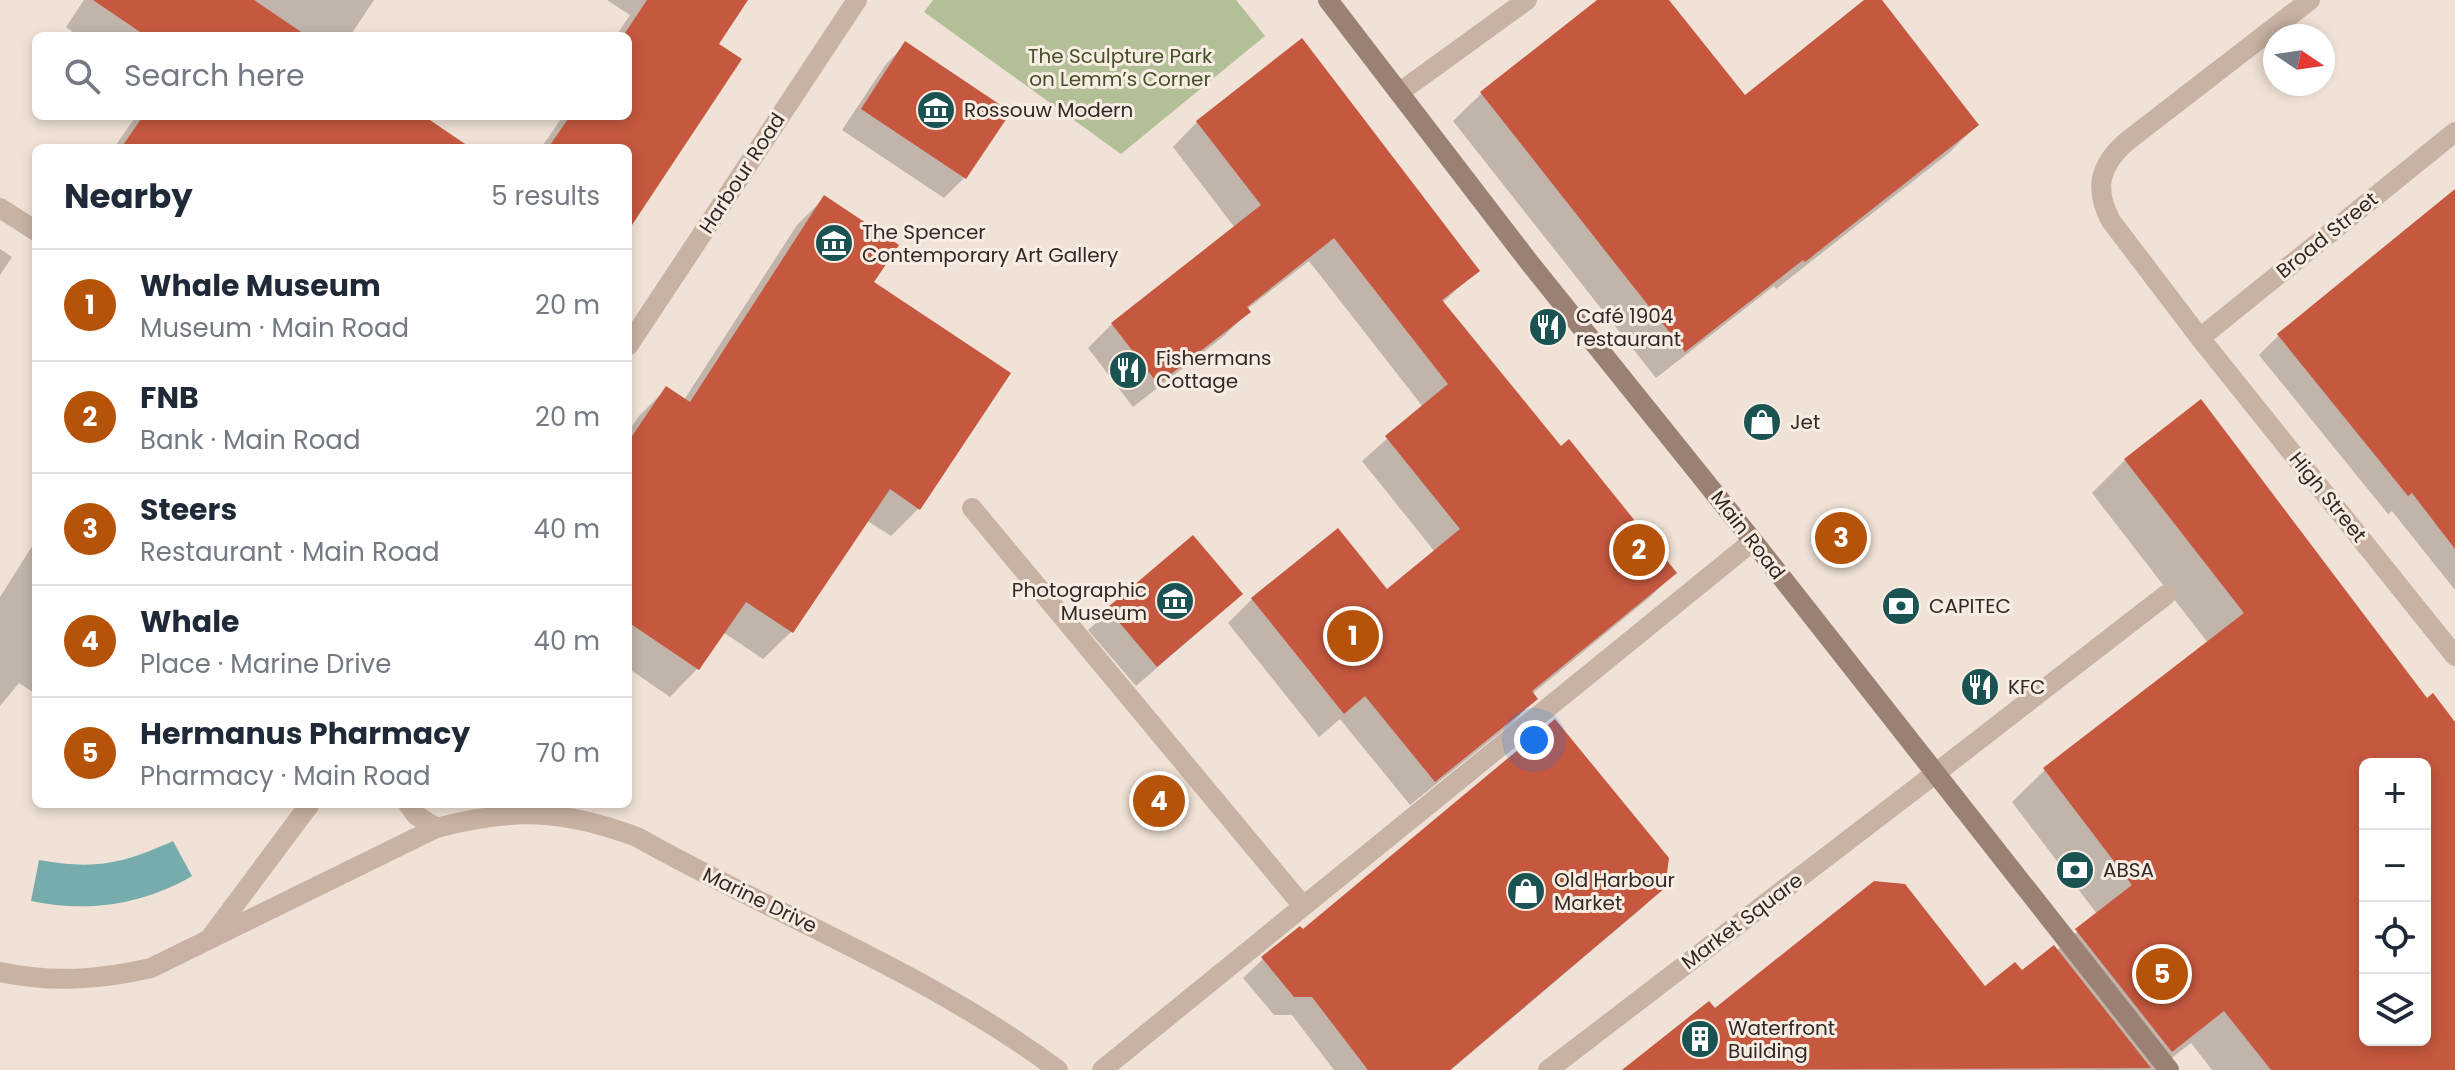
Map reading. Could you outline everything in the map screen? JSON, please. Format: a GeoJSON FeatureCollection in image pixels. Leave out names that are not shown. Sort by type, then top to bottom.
{"type":"FeatureCollection","features":[{"type":"Feature","properties":{"kind":"main road","name":"Main Road"},"geometry":{"type":"LineString","coordinates":[[1328,0],[1529,262],[2169,1070]]}},
{"type":"Feature","properties":{"kind":"street","name":"Harbour Road"},"geometry":{"type":"LineString","coordinates":[[632,340],[857,0]]}},
{"type":"Feature","properties":{"kind":"street"},"geometry":{"type":"LineString","coordinates":[[1400,92],[1527,0]]}},
{"type":"Feature","properties":{"kind":"street","name":"High Street"},"geometry":{"type":"LineString","coordinates":[[2310,0],[2113,153],[2104,169],[2100,187],[2102,205],[2200,338],[2455,656]]}},
{"type":"Feature","properties":{"kind":"street","name":"Broad Street"},"geometry":{"type":"LineString","coordinates":[[2200,338],[2455,132]]}},
{"type":"Feature","properties":{"kind":"street"},"geometry":{"type":"LineString","coordinates":[[0,208],[32,228]]}},
{"type":"Feature","properties":{"kind":"street"},"geometry":{"type":"LineString","coordinates":[[972,508],[1303,906]]}},
{"type":"Feature","properties":{"kind":"street"},"geometry":{"type":"LineString","coordinates":[[1102,1070],[1753,541]]}},
{"type":"Feature","properties":{"kind":"street","name":"Market Square"},"geometry":{"type":"LineString","coordinates":[[1548,1070],[2166,595]]}},
{"type":"Feature","properties":{"kind":"street"},"geometry":{"type":"LineString","coordinates":[[208,941],[307,808]]}},
{"type":"Feature","properties":{"kind":"street"},"geometry":{"type":"LineString","coordinates":[[411,808],[436,828]]}},
{"type":"Feature","properties":{"kind":"street","name":"Marine Drive"},"geometry":{"type":"LineString","coordinates":[[0,972],[53,980],[114,976],[151,968],[436,828],[478,817],[520,813],[563,816],[600,824],[637,837],[947,996],[1058,1070]]}},
{"type":"Feature","properties":{"kind":"green space","name":"The Sculpture Park on Lemm’s Corner"},"geometry":{"type":"Polygon","coordinates":[[[933,0],[1236,0],[1265,36],[1121,154],[924,12],[933,0]]]}},
{"type":"Feature","properties":{"kind":"water"},"geometry":{"type":"Polygon","coordinates":[[[173,841],[192,876],[173,886],[114,904],[72,906],[31,901],[39,860],[108,863],[173,841]]]}},
{"type":"Feature","properties":{"kind":"building"},"geometry":{"type":"Polygon","coordinates":[[[93,0],[254,0],[301,32],[140,32],[93,0]]]}},
{"type":"Feature","properties":{"kind":"building"},"geometry":{"type":"Polygon","coordinates":[[[647,0],[748,0],[719,44],[742,59],[632,225],[632,144],[551,144],[567,120],[632,120],[632,32],[626,32],[647,0]]]}},
{"type":"Feature","properties":{"kind":"building"},"geometry":{"type":"Polygon","coordinates":[[[1597,0],[1669,0],[1745,95],[1864,0],[1882,0],[1979,125],[1685,352],[1480,92],[1597,0]]]}},
{"type":"Feature","properties":{"kind":"building"},"geometry":{"type":"Polygon","coordinates":[[[1302,38],[1480,271],[1442,300],[1561,446],[1569,439],[1677,573],[1532,691],[1538,699],[1435,782],[1365,696],[1344,714],[1251,598],[1338,528],[1387,589],[1460,529],[1385,436],[1448,384],[1334,238],[1247,307],[1251,312],[1158,384],[1111,323],[1261,205],[1196,121],[1302,38]]]}},
{"type":"Feature","properties":{"kind":"building","name":"Rossouw Modern"},"geometry":{"type":"Polygon","coordinates":[[[905,41],[1011,112],[966,179],[861,109],[905,41]]]}},
{"type":"Feature","properties":{"kind":"building"},"geometry":{"type":"Polygon","coordinates":[[[140,120],[430,120],[465,144],[124,144],[140,120]]]}},
{"type":"Feature","properties":{"kind":"building"},"geometry":{"type":"Polygon","coordinates":[[[2455,189],[2455,549],[2412,493],[2408,496],[2277,334],[2455,189]]]}},
{"type":"Feature","properties":{"kind":"building"},"geometry":{"type":"Polygon","coordinates":[[[824,195],[899,245],[874,282],[1011,373],[920,510],[890,489],[793,633],[746,602],[699,670],[632,625],[632,436],[666,386],[690,402],[824,195]]]}},
{"type":"Feature","properties":{"kind":"building"},"geometry":{"type":"Polygon","coordinates":[[[2201,399],[2427,698],[2433,693],[2455,722],[2455,1070],[2271,1070],[2224,1011],[2172,1052],[2075,929],[2132,885],[2043,768],[2244,613],[2124,459],[2201,399]]]}},
{"type":"Feature","properties":{"kind":"building","name":"Photographic Museum"},"geometry":{"type":"Polygon","coordinates":[[[1193,535],[1243,594],[1157,667],[1107,608],[1193,535]]]}},
{"type":"Feature","properties":{"kind":"building"},"geometry":{"type":"Polygon","coordinates":[[[1555,719],[1669,858],[1665,888],[1450,1070],[1368,1070],[1312,997],[1294,997],[1261,957],[1300,926],[1303,929],[1555,719]]]}},
{"type":"Feature","properties":{"kind":"building"},"geometry":{"type":"Polygon","coordinates":[[[1874,881],[1905,884],[1985,986],[2015,962],[2022,970],[2054,945],[2151,1068],[1622,1070],[1709,1001],[1715,1008],[1874,881]]]}},
{"type":"Feature","properties":{"kind":"place","name":"Rossouw Modern"},"geometry":{"type":"Point","coordinates":[936,110]}},
{"type":"Feature","properties":{"kind":"place","name":"The Spencer Contemporary Art Gallery"},"geometry":{"type":"Point","coordinates":[834,243]}},
{"type":"Feature","properties":{"kind":"place","name":"Café 1904 restaurant"},"geometry":{"type":"Point","coordinates":[1548,327]}},
{"type":"Feature","properties":{"kind":"place","name":"Fishermans Cottage"},"geometry":{"type":"Point","coordinates":[1128,370]}},
{"type":"Feature","properties":{"kind":"place","name":"Jet"},"geometry":{"type":"Point","coordinates":[1762,422]}},
{"type":"Feature","properties":{"kind":"place","name":"Steers"},"geometry":{"type":"Point","coordinates":[1841,538]}},
{"type":"Feature","properties":{"kind":"place","name":"FNB"},"geometry":{"type":"Point","coordinates":[1639,550]}},
{"type":"Feature","properties":{"kind":"place","name":"Photographic Museum"},"geometry":{"type":"Point","coordinates":[1175,601]}},
{"type":"Feature","properties":{"kind":"place","name":"CAPITEC"},"geometry":{"type":"Point","coordinates":[1901,606]}},
{"type":"Feature","properties":{"kind":"place","name":"Whale Museum"},"geometry":{"type":"Point","coordinates":[1353,636]}},
{"type":"Feature","properties":{"kind":"place","name":"KFC"},"geometry":{"type":"Point","coordinates":[1980,687]}},
{"type":"Feature","properties":{"kind":"place","name":"Whale"},"geometry":{"type":"Point","coordinates":[1159,801]}},
{"type":"Feature","properties":{"kind":"place","name":"ABSA"},"geometry":{"type":"Point","coordinates":[2075,870]}},
{"type":"Feature","properties":{"kind":"place","name":"Old Harbour Market"},"geometry":{"type":"Point","coordinates":[1526,891]}},
{"type":"Feature","properties":{"kind":"place","name":"Hermanus Pharmacy"},"geometry":{"type":"Point","coordinates":[2162,974]}},
{"type":"Feature","properties":{"kind":"place","name":"Waterfront Building"},"geometry":{"type":"Point","coordinates":[1700,1039]}}]}
